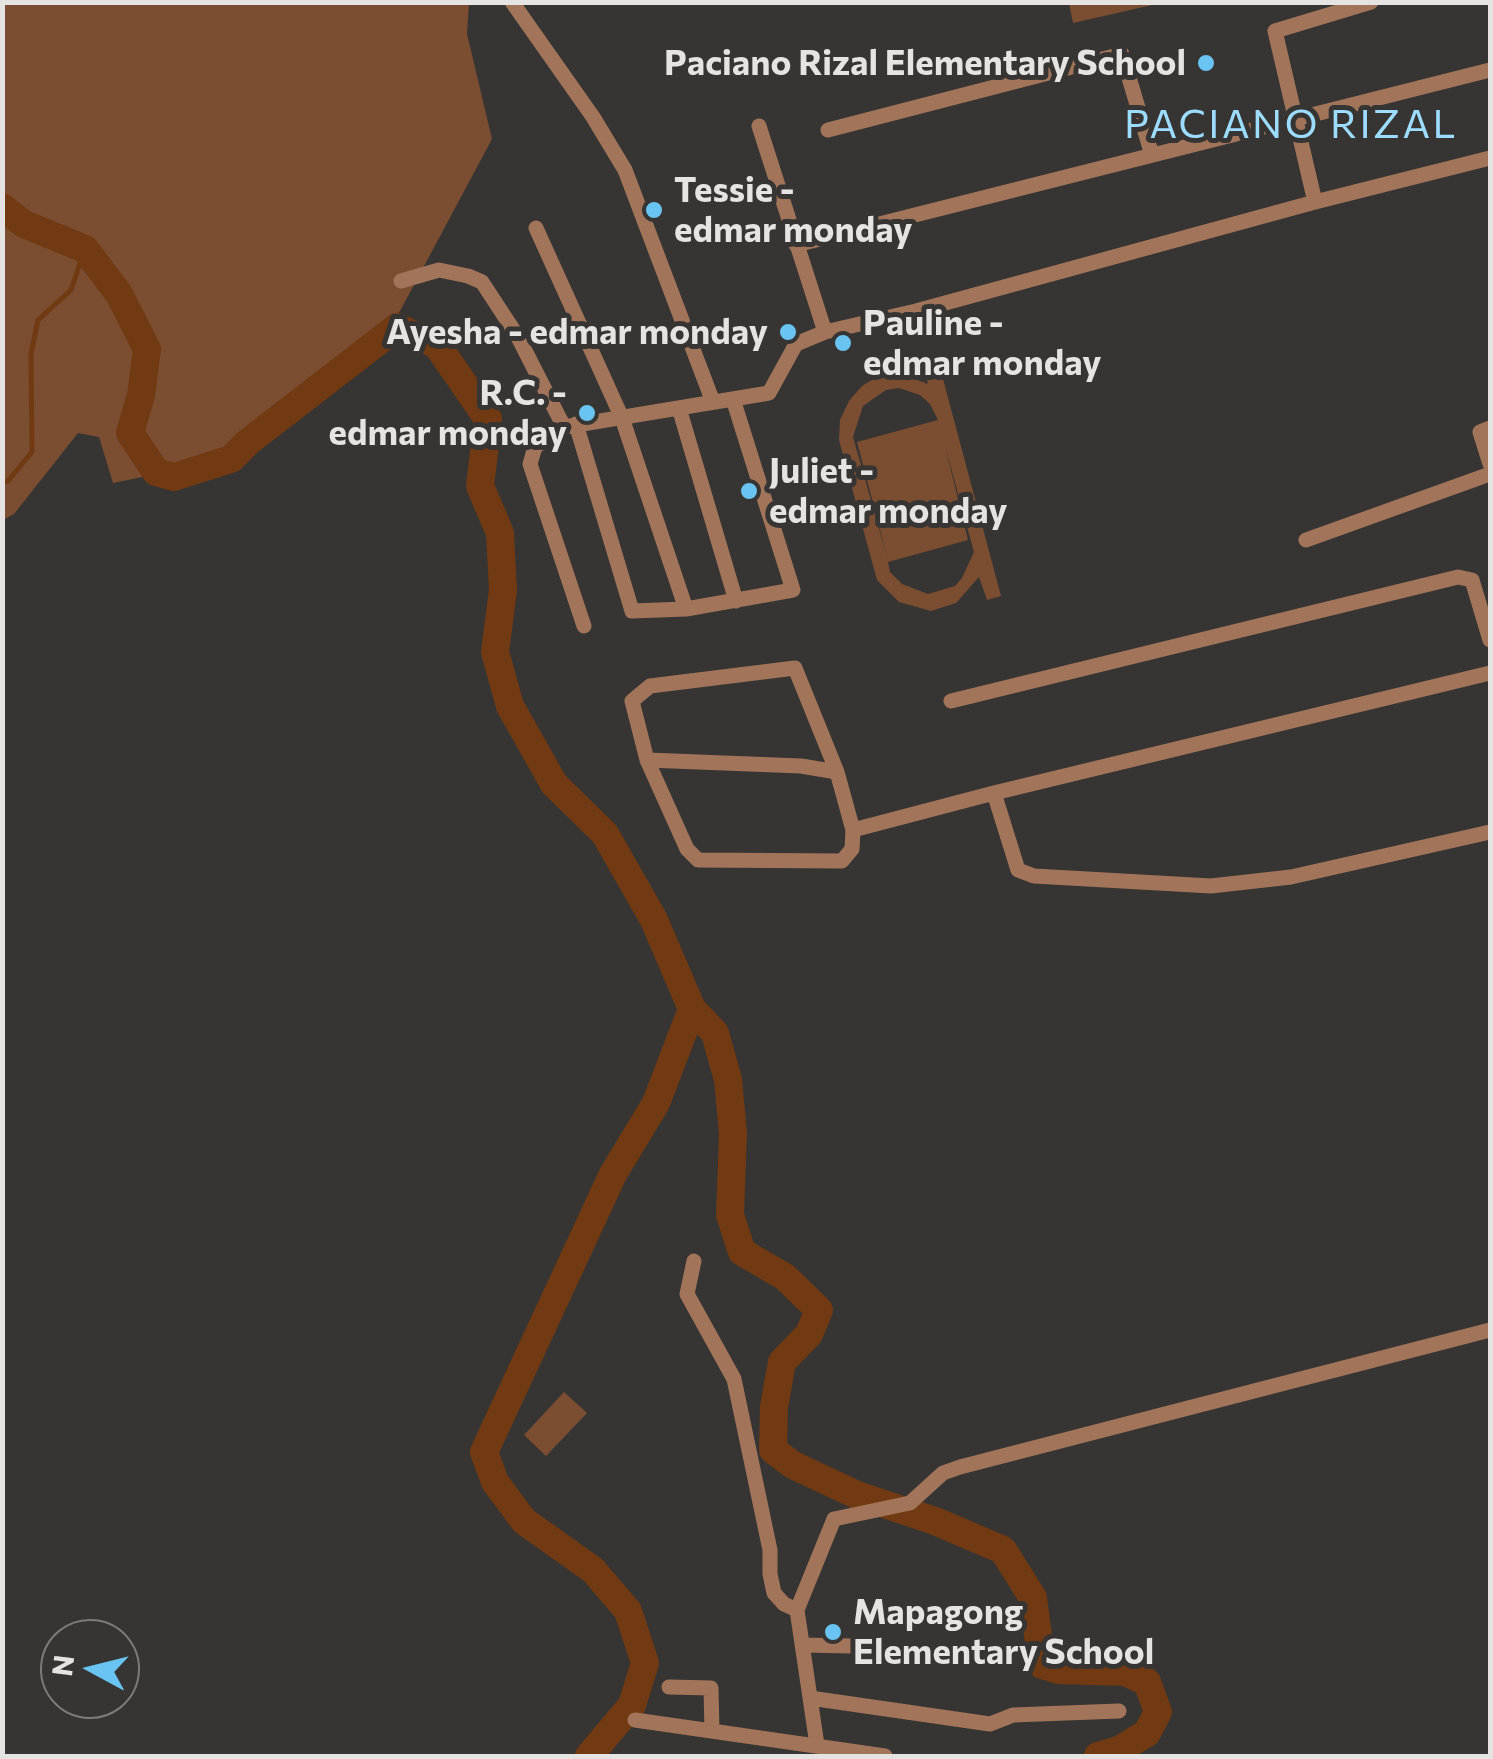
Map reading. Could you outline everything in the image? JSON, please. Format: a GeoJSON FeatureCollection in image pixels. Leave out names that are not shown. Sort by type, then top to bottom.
{"type":"FeatureCollection","features":[{"type":"Feature","properties":{"kind":"street"},"geometry":{"type":"LineString","coordinates":[[512,2],[625,170],[713,402]]}},
{"type":"Feature","properties":{"kind":"street"},"geometry":{"type":"LineString","coordinates":[[1314,202],[1274,30],[1372,2]]}},
{"type":"Feature","properties":{"kind":"street"},"geometry":{"type":"LineString","coordinates":[[828,130],[1122,54],[1152,154]]}},
{"type":"Feature","properties":{"kind":"street"},"geometry":{"type":"LineString","coordinates":[[796,245],[1490,70]]}},
{"type":"Feature","properties":{"kind":"street"},"geometry":{"type":"LineString","coordinates":[[759,126],[825,332]]}},
{"type":"Feature","properties":{"kind":"street"},"geometry":{"type":"LineString","coordinates":[[584,626],[530,464],[534,447],[570,426],[769,393],[796,344],[825,332],[916,312],[1314,202],[1490,158]]}},
{"type":"Feature","properties":{"kind":"street"},"geometry":{"type":"LineString","coordinates":[[536,228],[622,418],[686,608]]}},
{"type":"Feature","properties":{"kind":"street"},"geometry":{"type":"LineString","coordinates":[[401,281],[439,270],[482,282],[570,426],[632,611],[686,608],[793,590],[733,399]]}},
{"type":"Feature","properties":{"kind":"street"},"geometry":{"type":"LineString","coordinates":[[679,408],[736,601]]}},
{"type":"Feature","properties":{"kind":"street"},"geometry":{"type":"LineString","coordinates":[[1490,428],[1480,432],[1490,464]]}},
{"type":"Feature","properties":{"kind":"street"},"geometry":{"type":"LineString","coordinates":[[1306,540],[1490,474]]}},
{"type":"Feature","properties":{"kind":"street"},"geometry":{"type":"LineString","coordinates":[[951,701],[1458,577],[1472,580],[1490,640]]}},
{"type":"Feature","properties":{"kind":"street"},"geometry":{"type":"LineString","coordinates":[[795,668],[838,772],[854,830],[852,849],[842,860],[698,860],[686,850],[646,760],[632,700],[650,686],[795,668]]}},
{"type":"Feature","properties":{"kind":"street"},"geometry":{"type":"LineString","coordinates":[[854,830],[1490,673]]}},
{"type":"Feature","properties":{"kind":"street"},"geometry":{"type":"LineString","coordinates":[[646,760],[801,766],[838,772]]}},
{"type":"Feature","properties":{"kind":"street"},"geometry":{"type":"LineString","coordinates":[[994,793],[1018,870],[1034,876],[1211,886],[1291,876],[1490,832]]}},
{"type":"Feature","properties":{"kind":"street"},"geometry":{"type":"LineString","coordinates":[[694,1261],[687,1294],[734,1379],[770,1550],[774,1593],[797,1610]]}},
{"type":"Feature","properties":{"kind":"street"},"geometry":{"type":"LineString","coordinates":[[817,1745],[797,1610],[834,1519],[910,1503],[944,1473],[960,1467],[1490,1330]]}},
{"type":"Feature","properties":{"kind":"street"},"geometry":{"type":"LineString","coordinates":[[802,1646],[851,1646]]}},
{"type":"Feature","properties":{"kind":"street"},"geometry":{"type":"LineString","coordinates":[[669,1687],[711,1688],[712,1731]]}},
{"type":"Feature","properties":{"kind":"street"},"geometry":{"type":"LineString","coordinates":[[810,1698],[990,1724],[1013,1716],[1119,1711]]}},
{"type":"Feature","properties":{"kind":"street"},"geometry":{"type":"LineString","coordinates":[[635,1720],[886,1756]]}},
{"type":"Feature","properties":{"kind":"shaded area"},"geometry":{"type":"Polygon","coordinates":[[[1069,2],[1161,3],[1073,23],[1069,2]]]}},
{"type":"Feature","properties":{"kind":"shaded area"},"geometry":{"type":"Polygon","coordinates":[[[3,3],[469,3],[467,34],[492,139],[400,311],[363,355],[231,459],[113,483],[99,437],[78,433],[14,514],[3,520],[2,207],[25,224],[73,244],[3,204],[3,3]]]}},
{"type":"Feature","properties":{"kind":"shaded area"},"geometry":{"type":"Polygon","coordinates":[[[939,364],[1001,596],[987,600],[979,577],[956,603],[931,611],[899,602],[877,580],[839,440],[840,420],[862,386],[880,375],[895,372],[928,384],[924,368],[939,364]],[[899,388],[886,390],[863,406],[853,437],[888,560],[857,442],[938,420],[920,395],[899,388]],[[945,446],[968,540],[888,562],[890,572],[902,584],[928,594],[955,586],[974,552],[945,446]]]}},
{"type":"Feature","properties":{"kind":"shaded area"},"geometry":{"type":"Polygon","coordinates":[[[564,1392],[587,1413],[546,1456],[524,1435],[564,1392]]]}},
{"type":"Feature","properties":{"kind":"waterway"},"geometry":{"type":"LineString","coordinates":[[2,207],[24,224],[85,249],[119,294],[147,349],[141,395],[130,433],[156,472],[174,477],[231,459],[397,327],[437,345],[488,419],[480,486],[500,533],[503,590],[495,652],[510,706],[554,784],[605,834],[654,920],[692,1009],[715,1033],[728,1080],[733,1133],[730,1215],[742,1252],[785,1277],[819,1310],[809,1334],[782,1362],[774,1407],[773,1450],[793,1465],[857,1495],[935,1521],[1003,1550],[1033,1598],[1042,1665],[1058,1670],[1125,1672],[1147,1682],[1158,1712],[1147,1733],[1119,1750],[1098,1756]]}},
{"type":"Feature","properties":{"kind":"waterway"},"geometry":{"type":"LineString","coordinates":[[2,482],[8,481],[32,452],[31,354],[38,320],[71,290],[85,249]]}},
{"type":"Feature","properties":{"kind":"waterway"},"geometry":{"type":"LineString","coordinates":[[589,1756],[632,1705],[645,1663],[628,1611],[593,1570],[524,1521],[495,1482],[484,1452],[613,1174],[656,1103],[692,1009]]}},
{"type":"Feature","properties":{"kind":"place","name":"Paciano Rizal Elementary School"},"geometry":{"type":"Point","coordinates":[1206,63]}},
{"type":"Feature","properties":{"kind":"place","name":"Tessie - edmar monday"},"geometry":{"type":"Point","coordinates":[654,210]}},
{"type":"Feature","properties":{"kind":"place","name":"Ayesha - edmar monday"},"geometry":{"type":"Point","coordinates":[788,332]}},
{"type":"Feature","properties":{"kind":"place","name":"Pauline - edmar monday"},"geometry":{"type":"Point","coordinates":[843,343]}},
{"type":"Feature","properties":{"kind":"place","name":"R.C. - edmar monday"},"geometry":{"type":"Point","coordinates":[587,413]}},
{"type":"Feature","properties":{"kind":"place","name":"Juliet - edmar monday"},"geometry":{"type":"Point","coordinates":[749,491]}},
{"type":"Feature","properties":{"kind":"place","name":"Mapagong Elementary School"},"geometry":{"type":"Point","coordinates":[833,1632]}},
{"type":"Feature","properties":{"kind":"district","name":"PACIANO RIZAL"},"geometry":{"type":"Point","coordinates":[1291,125]}}]}
